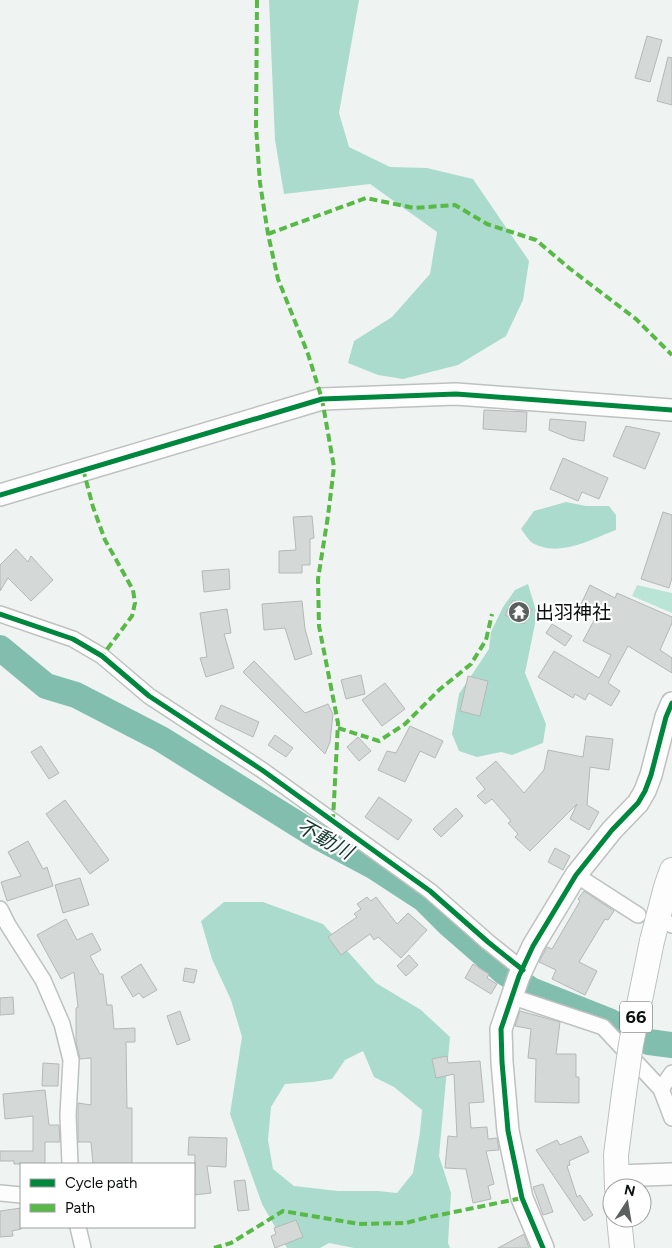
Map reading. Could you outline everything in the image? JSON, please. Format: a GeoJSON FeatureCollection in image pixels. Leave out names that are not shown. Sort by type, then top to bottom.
{"type":"FeatureCollection","features":[{"type":"Feature","properties":{"kind":"main road","name":"66"},"geometry":{"type":"LineString","coordinates":[[617,1178],[616,1154],[631,1044],[652,941],[672,870]]}},
{"type":"Feature","properties":{"kind":"main road"},"geometry":{"type":"LineString","coordinates":[[620,1228],[622,1248]]}},
{"type":"Feature","properties":{"kind":"street"},"geometry":{"type":"LineString","coordinates":[[0,495],[322,399],[456,394],[672,410]]}},
{"type":"Feature","properties":{"kind":"street"},"geometry":{"type":"LineString","coordinates":[[0,614],[73,639],[102,656],[149,696],[262,770],[422,886],[488,942],[518,983],[603,1027],[661,1088],[672,1118]]}},
{"type":"Feature","properties":{"kind":"street"},"geometry":{"type":"LineString","coordinates":[[543,1248],[522,1198],[508,1130],[501,1029],[534,946],[576,875],[612,830],[638,803],[651,775],[666,717],[672,703]]}},
{"type":"Feature","properties":{"kind":"street"},"geometry":{"type":"LineString","coordinates":[[576,875],[638,915]]}},
{"type":"Feature","properties":{"kind":"street"},"geometry":{"type":"LineString","coordinates":[[0,909],[43,980],[62,1024],[71,1060],[68,1115],[70,1163]]}},
{"type":"Feature","properties":{"kind":"street"},"geometry":{"type":"LineString","coordinates":[[661,1088],[672,1073]]}},
{"type":"Feature","properties":{"kind":"street"},"geometry":{"type":"LineString","coordinates":[[644,1178],[672,1174]]}},
{"type":"Feature","properties":{"kind":"street"},"geometry":{"type":"LineString","coordinates":[[0,1193],[20,1195]]}},
{"type":"Feature","properties":{"kind":"street"},"geometry":{"type":"LineString","coordinates":[[78,1228],[82,1248]]}},
{"type":"Feature","properties":{"kind":"green space"},"geometry":{"type":"Polygon","coordinates":[[[269,0],[359,0],[339,113],[349,147],[390,167],[427,168],[473,179],[529,261],[523,300],[506,336],[458,365],[403,379],[378,375],[348,363],[354,341],[392,317],[430,274],[437,232],[370,184],[284,194],[275,140],[269,0]]]}},
{"type":"Feature","properties":{"kind":"green space"},"geometry":{"type":"Polygon","coordinates":[[[566,502],[586,506],[609,506],[616,515],[616,530],[574,546],[563,548],[541,547],[531,542],[521,529],[534,511],[566,502]]]}},
{"type":"Feature","properties":{"kind":"green space"},"geometry":{"type":"Polygon","coordinates":[[[528,584],[537,614],[525,673],[546,724],[543,743],[512,755],[501,752],[477,757],[459,751],[452,734],[459,694],[489,649],[491,632],[503,607],[515,590],[528,584]]]}},
{"type":"Feature","properties":{"kind":"green space"},"geometry":{"type":"Polygon","coordinates":[[[637,585],[672,593],[672,613],[632,596],[637,585]]]}},
{"type":"Feature","properties":{"kind":"green space"},"geometry":{"type":"Polygon","coordinates":[[[224,902],[263,902],[323,924],[376,983],[421,1010],[450,1037],[439,1156],[451,1193],[448,1243],[450,1248],[354,1248],[329,1243],[320,1248],[287,1248],[262,1204],[230,1114],[242,1037],[231,1000],[212,959],[201,921],[224,902]],[[363,1051],[345,1060],[332,1079],[285,1084],[271,1107],[268,1140],[273,1169],[294,1186],[338,1191],[397,1193],[413,1173],[422,1110],[394,1087],[374,1077],[363,1051]]]}},
{"type":"Feature","properties":{"kind":"building"},"geometry":{"type":"Polygon","coordinates":[[[647,36],[662,40],[650,82],[635,78],[647,36]]]}},
{"type":"Feature","properties":{"kind":"building"},"geometry":{"type":"Polygon","coordinates":[[[668,57],[672,58],[672,105],[657,101],[668,57]]]}},
{"type":"Feature","properties":{"kind":"building"},"geometry":{"type":"Polygon","coordinates":[[[484,410],[527,412],[526,432],[483,429],[484,410]]]}},
{"type":"Feature","properties":{"kind":"building"},"geometry":{"type":"Polygon","coordinates":[[[550,419],[586,422],[584,441],[571,439],[549,430],[550,419]]]}},
{"type":"Feature","properties":{"kind":"building"},"geometry":{"type":"Polygon","coordinates":[[[626,426],[660,433],[645,469],[613,456],[626,426]]]}},
{"type":"Feature","properties":{"kind":"building"},"geometry":{"type":"Polygon","coordinates":[[[563,458],[608,478],[599,499],[582,492],[578,501],[550,489],[563,458]]]}},
{"type":"Feature","properties":{"kind":"building"},"geometry":{"type":"Polygon","coordinates":[[[663,512],[672,515],[672,578],[669,588],[641,579],[663,512]]]}},
{"type":"Feature","properties":{"kind":"building"},"geometry":{"type":"Polygon","coordinates":[[[312,516],[314,538],[310,539],[310,565],[302,565],[302,573],[279,573],[279,551],[296,550],[293,517],[312,516]]]}},
{"type":"Feature","properties":{"kind":"building"},"geometry":{"type":"Polygon","coordinates":[[[16,549],[28,562],[31,556],[53,580],[31,601],[8,578],[0,591],[0,565],[16,549]]]}},
{"type":"Feature","properties":{"kind":"building"},"geometry":{"type":"Polygon","coordinates":[[[229,569],[230,589],[204,592],[202,571],[229,569]]]}},
{"type":"Feature","properties":{"kind":"building"},"geometry":{"type":"Polygon","coordinates":[[[590,585],[615,598],[617,593],[672,617],[672,623],[660,650],[672,658],[672,673],[628,646],[608,683],[620,691],[611,706],[589,693],[585,700],[575,694],[573,698],[538,677],[554,651],[599,678],[611,655],[583,641],[598,613],[581,604],[590,585]]]}},
{"type":"Feature","properties":{"kind":"building","name":"出羽神社"},"geometry":{"type":"Polygon","coordinates":[[[513,600],[532,609],[524,624],[505,615],[513,600]]]}},
{"type":"Feature","properties":{"kind":"building"},"geometry":{"type":"Polygon","coordinates":[[[302,601],[305,629],[312,654],[295,660],[285,628],[264,630],[262,604],[302,601]]]}},
{"type":"Feature","properties":{"kind":"building"},"geometry":{"type":"Polygon","coordinates":[[[227,609],[231,633],[224,634],[234,668],[206,677],[200,658],[207,657],[200,613],[227,609]]]}},
{"type":"Feature","properties":{"kind":"building"},"geometry":{"type":"Polygon","coordinates":[[[552,624],[572,636],[565,646],[546,633],[552,624]]]}},
{"type":"Feature","properties":{"kind":"building"},"geometry":{"type":"Polygon","coordinates":[[[254,661],[305,713],[328,704],[333,714],[330,742],[325,754],[243,672],[254,661]]]}},
{"type":"Feature","properties":{"kind":"building"},"geometry":{"type":"Polygon","coordinates":[[[361,675],[365,694],[346,699],[341,680],[361,675]]]}},
{"type":"Feature","properties":{"kind":"building"},"geometry":{"type":"Polygon","coordinates":[[[468,676],[488,681],[480,716],[460,711],[468,676]]]}},
{"type":"Feature","properties":{"kind":"building"},"geometry":{"type":"Polygon","coordinates":[[[385,683],[405,709],[382,726],[362,700],[385,683]]]}},
{"type":"Feature","properties":{"kind":"building"},"geometry":{"type":"Polygon","coordinates":[[[221,705],[259,722],[253,737],[215,719],[221,705]]]}},
{"type":"Feature","properties":{"kind":"building"},"geometry":{"type":"Polygon","coordinates":[[[410,726],[443,741],[435,758],[420,751],[405,782],[378,770],[387,751],[396,753],[410,726]]]}},
{"type":"Feature","properties":{"kind":"building"},"geometry":{"type":"Polygon","coordinates":[[[275,735],[293,748],[286,757],[268,745],[275,735]]]}},
{"type":"Feature","properties":{"kind":"building"},"geometry":{"type":"Polygon","coordinates":[[[586,736],[613,739],[609,770],[590,767],[587,805],[599,812],[589,830],[570,819],[577,804],[530,851],[515,837],[518,834],[508,823],[511,821],[492,799],[485,804],[477,796],[485,789],[476,778],[496,761],[524,793],[544,770],[548,750],[583,757],[586,736]]]}},
{"type":"Feature","properties":{"kind":"building"},"geometry":{"type":"Polygon","coordinates":[[[358,737],[371,751],[359,761],[347,747],[358,737]]]}},
{"type":"Feature","properties":{"kind":"building"},"geometry":{"type":"Polygon","coordinates":[[[41,746],[59,773],[49,779],[31,752],[41,746]]]}},
{"type":"Feature","properties":{"kind":"building"},"geometry":{"type":"Polygon","coordinates":[[[379,797],[412,820],[398,840],[365,817],[379,797]]]}},
{"type":"Feature","properties":{"kind":"building"},"geometry":{"type":"Polygon","coordinates":[[[65,800],[109,860],[90,874],[46,814],[65,800]]]}},
{"type":"Feature","properties":{"kind":"building"},"geometry":{"type":"Polygon","coordinates":[[[456,808],[463,816],[441,837],[433,829],[456,808]]]}},
{"type":"Feature","properties":{"kind":"building"},"geometry":{"type":"Polygon","coordinates":[[[28,841],[43,869],[47,867],[53,886],[7,901],[1,882],[21,876],[8,852],[28,841]]]}},
{"type":"Feature","properties":{"kind":"building"},"geometry":{"type":"Polygon","coordinates":[[[555,848],[570,856],[563,870],[548,862],[555,848]]]}},
{"type":"Feature","properties":{"kind":"building"},"geometry":{"type":"Polygon","coordinates":[[[80,878],[89,905],[63,913],[55,885],[80,878]]]}},
{"type":"Feature","properties":{"kind":"building"},"geometry":{"type":"Polygon","coordinates":[[[584,891],[614,911],[608,920],[605,919],[579,962],[597,971],[585,995],[552,979],[556,970],[539,962],[547,947],[552,949],[584,891]]]}},
{"type":"Feature","properties":{"kind":"building"},"geometry":{"type":"Polygon","coordinates":[[[367,897],[371,901],[376,897],[397,924],[408,913],[427,930],[401,958],[378,937],[374,940],[370,934],[341,955],[328,937],[357,917],[354,914],[361,909],[357,904],[367,897]]]}},
{"type":"Feature","properties":{"kind":"building"},"geometry":{"type":"Polygon","coordinates":[[[66,919],[77,940],[92,933],[101,950],[90,956],[100,974],[103,974],[107,1005],[112,1005],[114,1029],[135,1028],[135,1042],[126,1042],[127,1108],[132,1108],[132,1163],[93,1163],[91,1142],[78,1142],[78,1103],[91,1105],[91,1058],[80,1059],[76,1042],[76,1008],[78,1007],[74,972],[61,979],[37,935],[66,919]]]}},
{"type":"Feature","properties":{"kind":"building"},"geometry":{"type":"Polygon","coordinates":[[[409,955],[418,965],[406,976],[397,966],[409,955]]]}},
{"type":"Feature","properties":{"kind":"building"},"geometry":{"type":"Polygon","coordinates":[[[141,964],[157,990],[143,998],[139,993],[133,997],[121,977],[141,964]]]}},
{"type":"Feature","properties":{"kind":"building"},"geometry":{"type":"Polygon","coordinates":[[[473,964],[489,974],[487,978],[497,984],[491,994],[465,978],[473,964]]]}},
{"type":"Feature","properties":{"kind":"building"},"geometry":{"type":"Polygon","coordinates":[[[185,968],[197,970],[194,983],[183,981],[185,968]]]}},
{"type":"Feature","properties":{"kind":"building"},"geometry":{"type":"Polygon","coordinates":[[[13,997],[14,1014],[0,1015],[0,998],[13,997]]]}},
{"type":"Feature","properties":{"kind":"building"},"geometry":{"type":"Polygon","coordinates":[[[180,1011],[190,1040],[177,1045],[167,1016],[180,1011]]]}},
{"type":"Feature","properties":{"kind":"building"},"geometry":{"type":"Polygon","coordinates":[[[520,1011],[560,1022],[556,1054],[576,1054],[576,1077],[579,1077],[579,1103],[535,1102],[536,1059],[528,1058],[531,1029],[515,1026],[520,1011]]]}},
{"type":"Feature","properties":{"kind":"building"},"geometry":{"type":"Polygon","coordinates":[[[447,1056],[448,1063],[480,1061],[484,1102],[469,1103],[471,1128],[487,1127],[488,1139],[497,1138],[499,1150],[486,1151],[494,1184],[488,1186],[491,1199],[473,1203],[466,1169],[445,1168],[448,1136],[457,1137],[454,1074],[436,1078],[432,1059],[447,1056]]]}},
{"type":"Feature","properties":{"kind":"building"},"geometry":{"type":"Polygon","coordinates":[[[43,1063],[59,1064],[58,1086],[42,1086],[43,1063]]]}},
{"type":"Feature","properties":{"kind":"building"},"geometry":{"type":"Polygon","coordinates":[[[45,1090],[49,1125],[59,1125],[60,1142],[45,1142],[45,1163],[14,1164],[14,1161],[0,1161],[0,1151],[33,1151],[33,1116],[5,1119],[3,1094],[45,1090]]]}},
{"type":"Feature","properties":{"kind":"building"},"geometry":{"type":"Polygon","coordinates":[[[581,1136],[589,1152],[569,1161],[570,1165],[567,1166],[577,1197],[580,1195],[593,1215],[584,1221],[536,1150],[557,1140],[560,1145],[581,1136]]]}},
{"type":"Feature","properties":{"kind":"building"},"geometry":{"type":"Polygon","coordinates":[[[189,1137],[227,1138],[226,1167],[207,1166],[211,1193],[195,1195],[195,1155],[188,1155],[189,1137]]]}},
{"type":"Feature","properties":{"kind":"building"},"geometry":{"type":"Polygon","coordinates":[[[245,1180],[249,1210],[238,1211],[234,1181],[245,1180]]]}},
{"type":"Feature","properties":{"kind":"building"},"geometry":{"type":"Polygon","coordinates":[[[543,1184],[553,1212],[543,1215],[533,1187],[543,1184]]]}},
{"type":"Feature","properties":{"kind":"building"},"geometry":{"type":"Polygon","coordinates":[[[20,1208],[21,1229],[12,1231],[13,1236],[0,1237],[0,1211],[20,1208]]]}},
{"type":"Feature","properties":{"kind":"building"},"geometry":{"type":"Polygon","coordinates":[[[296,1220],[303,1237],[275,1248],[271,1236],[276,1234],[274,1228],[296,1220]]]}},
{"type":"Feature","properties":{"kind":"building"},"geometry":{"type":"Polygon","coordinates":[[[524,1234],[529,1248],[498,1248],[524,1234]]]}},
{"type":"Feature","properties":{"kind":"waterway","name":"不動川"},"geometry":{"type":"LineString","coordinates":[[0,648],[46,686],[76,695],[161,739],[315,835],[375,867],[424,899],[450,925],[504,972],[531,990],[609,1021],[649,1042],[672,1045]]}},
{"type":"Feature","properties":{"kind":"marked path"},"geometry":{"type":"LineString","coordinates":[[257,0],[256,127],[260,183],[268,234],[278,279],[308,354],[322,399],[334,467],[318,579],[319,626],[338,723],[333,820]]}},
{"type":"Feature","properties":{"kind":"marked path"},"geometry":{"type":"LineString","coordinates":[[268,234],[366,198],[414,208],[455,205],[487,224],[536,240],[569,268],[636,319],[672,355]]}},
{"type":"Feature","properties":{"kind":"marked path"},"geometry":{"type":"LineString","coordinates":[[83,469],[93,507],[105,540],[133,590],[135,603],[132,616],[102,656]]}},
{"type":"Feature","properties":{"kind":"marked path"},"geometry":{"type":"LineString","coordinates":[[338,728],[379,741],[405,724],[439,690],[471,664],[486,640],[492,614]]}},
{"type":"Feature","properties":{"kind":"marked path"},"geometry":{"type":"LineString","coordinates":[[214,1248],[231,1243],[283,1211],[359,1224],[406,1223],[522,1198]]}},
{"type":"Feature","properties":{"kind":"cycle path"},"geometry":{"type":"LineString","coordinates":[[0,495],[322,399],[456,394],[672,410]]}},
{"type":"Feature","properties":{"kind":"cycle path"},"geometry":{"type":"LineString","coordinates":[[0,614],[73,639],[102,656],[149,696],[262,770],[430,891],[523,970]]}},
{"type":"Feature","properties":{"kind":"cycle path"},"geometry":{"type":"LineString","coordinates":[[543,1248],[522,1198],[508,1131],[501,1029],[519,976],[533,946],[576,875],[612,830],[638,803],[645,791],[666,717],[672,703]]}},
{"type":"Feature","properties":{"kind":"place","name":"出羽神社"},"geometry":{"type":"Point","coordinates":[519,612]}}]}
